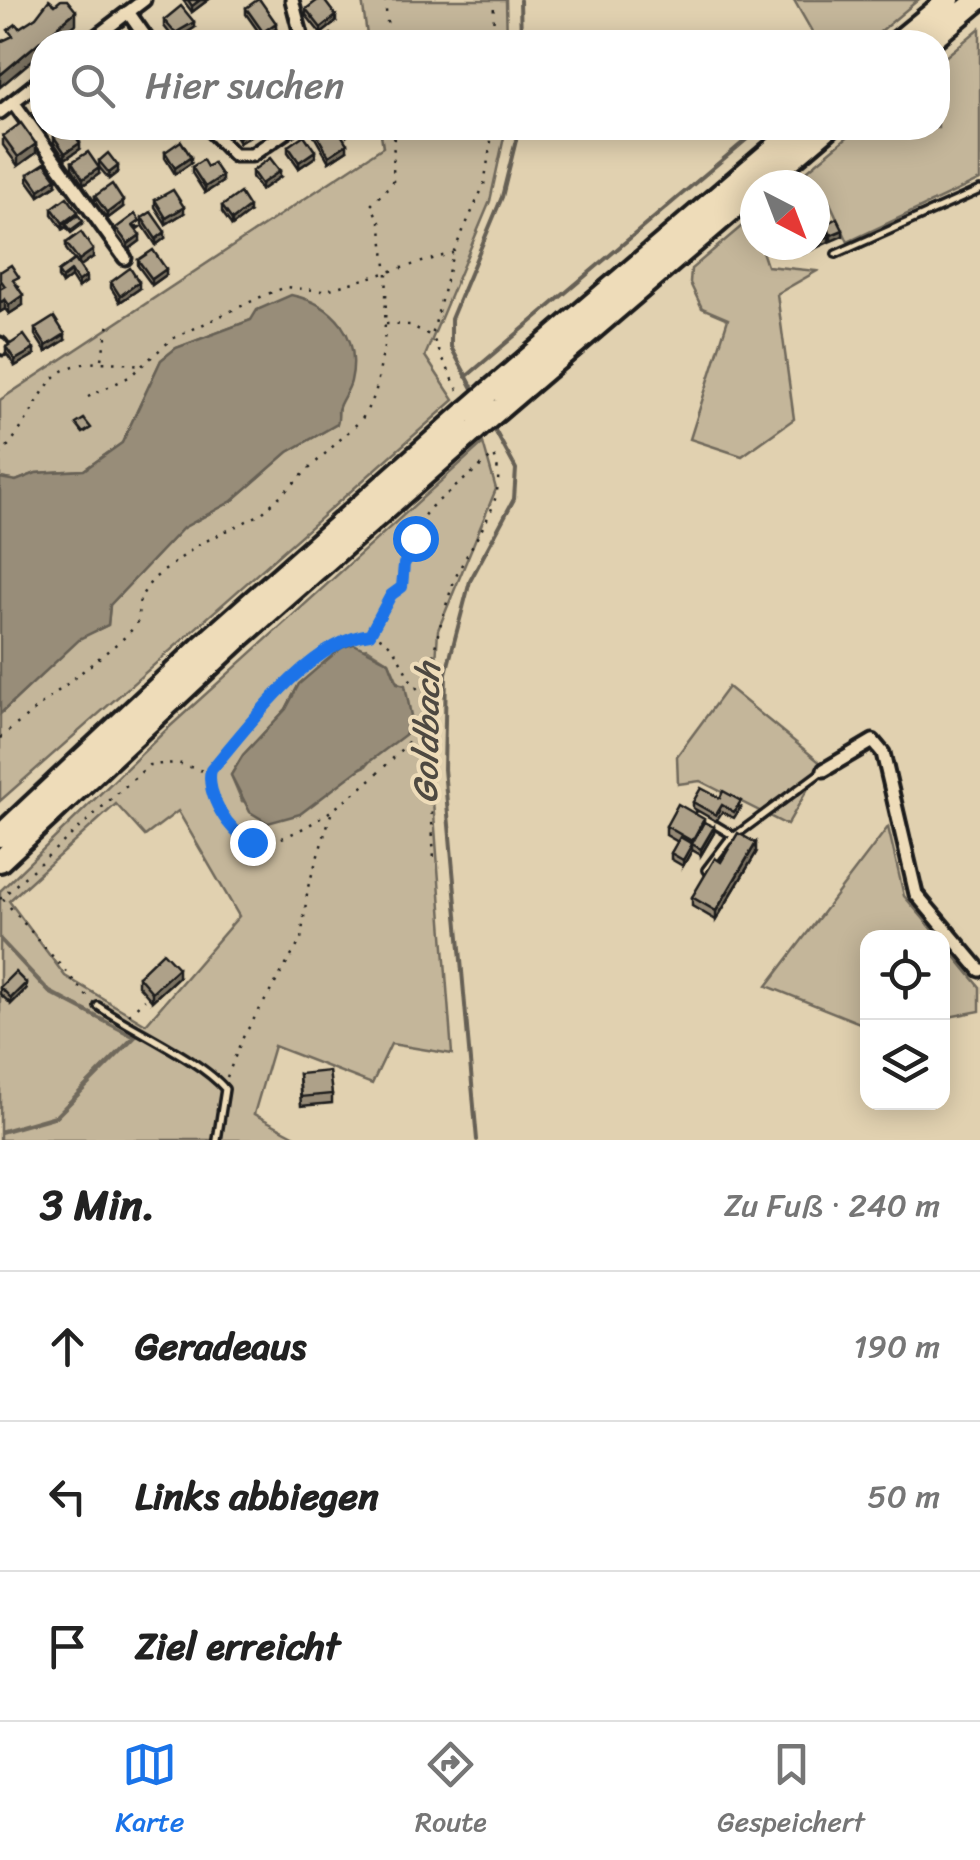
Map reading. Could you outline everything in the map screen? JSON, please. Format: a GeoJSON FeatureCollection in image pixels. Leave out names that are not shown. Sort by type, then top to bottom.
{"type":"FeatureCollection","features":[{"type":"Feature","properties":{"kind":"highway"},"geometry":{"type":"LineString","coordinates":[[912,30],[948,0]]}},
{"type":"Feature","properties":{"kind":"highway"},"geometry":{"type":"LineString","coordinates":[[942,30],[978,0]]}},
{"type":"Feature","properties":{"kind":"highway"},"geometry":{"type":"LineString","coordinates":[[0,836],[202,647],[493,401],[785,140]]}},
{"type":"Feature","properties":{"kind":"highway"},"geometry":{"type":"LineString","coordinates":[[779,170],[814,140]]}},
{"type":"Feature","properties":{"kind":"highway"},"geometry":{"type":"LineString","coordinates":[[493,401],[740,202]]}},
{"type":"Feature","properties":{"kind":"highway"},"geometry":{"type":"LineString","coordinates":[[0,861],[471,420]]}},
{"type":"Feature","properties":{"kind":"street"},"geometry":{"type":"LineString","coordinates":[[105,30],[144,0]]}},
{"type":"Feature","properties":{"kind":"street"},"geometry":{"type":"LineString","coordinates":[[292,0],[300,30]]}},
{"type":"Feature","properties":{"kind":"street"},"geometry":{"type":"LineString","coordinates":[[128,12],[141,30]]}},
{"type":"Feature","properties":{"kind":"street"},"geometry":{"type":"LineString","coordinates":[[0,112],[30,89]]}},
{"type":"Feature","properties":{"kind":"street"},"geometry":{"type":"LineString","coordinates":[[14,102],[30,124]]}},
{"type":"Feature","properties":{"kind":"street"},"geometry":{"type":"LineString","coordinates":[[41,140],[125,258]]}},
{"type":"Feature","properties":{"kind":"street"},"geometry":{"type":"LineString","coordinates":[[219,140],[234,156],[252,155],[274,140]]}},
{"type":"Feature","properties":{"kind":"street"},"geometry":{"type":"LineString","coordinates":[[824,770],[874,740],[884,754],[916,894],[980,970]]}},
{"type":"Feature","properties":{"kind":"lane"},"geometry":{"type":"LineString","coordinates":[[836,254],[980,190]]}},
{"type":"Feature","properties":{"kind":"lane"},"geometry":{"type":"LineString","coordinates":[[706,870],[734,836],[824,770]]}},
{"type":"Feature","properties":{"kind":"lane"},"geometry":{"type":"LineString","coordinates":[[699,816],[734,836]]}},
{"type":"Feature","properties":{"kind":"lane"},"geometry":{"type":"LineString","coordinates":[[98,1006],[212,1074],[225,1089],[216,1140]]}},
{"type":"Feature","properties":{"kind":"path"},"geometry":{"type":"LineString","coordinates":[[384,0],[388,30]]}},
{"type":"Feature","properties":{"kind":"path"},"geometry":{"type":"LineString","coordinates":[[493,30],[494,0]]}},
{"type":"Feature","properties":{"kind":"path"},"geometry":{"type":"LineString","coordinates":[[0,738],[125,637],[137,624],[140,598],[152,580],[198,545],[260,514],[306,476],[323,451],[354,429],[375,396],[386,273],[380,222],[371,204],[393,182],[394,140]]}},
{"type":"Feature","properties":{"kind":"path"},"geometry":{"type":"LineString","coordinates":[[432,336],[453,253],[484,186],[491,140]]}},
{"type":"Feature","properties":{"kind":"path"},"geometry":{"type":"LineString","coordinates":[[88,398],[128,378],[172,340],[265,294],[286,287],[324,291],[453,253]]}},
{"type":"Feature","properties":{"kind":"path"},"geometry":{"type":"LineString","coordinates":[[101,360],[109,324]]}},
{"type":"Feature","properties":{"kind":"path"},"geometry":{"type":"LineString","coordinates":[[384,324],[410,325],[432,336],[458,390]]}},
{"type":"Feature","properties":{"kind":"path"},"geometry":{"type":"LineString","coordinates":[[0,454],[22,428],[39,391],[51,379],[74,365],[101,360],[142,365]]}},
{"type":"Feature","properties":{"kind":"path"},"geometry":{"type":"LineString","coordinates":[[370,634],[391,595],[402,587],[404,564],[416,545],[412,530],[431,507],[494,454],[499,470],[497,500],[452,587],[427,696],[434,861]]}},
{"type":"Feature","properties":{"kind":"path"},"geometry":{"type":"LineString","coordinates":[[427,696],[413,687],[392,646],[370,634],[337,642],[296,675],[210,774],[211,790],[245,840],[266,842],[288,835],[336,805],[396,758],[427,716]]}},
{"type":"Feature","properties":{"kind":"path"},"geometry":{"type":"LineString","coordinates":[[98,1006],[70,982],[1,898],[149,765],[178,763],[210,774]]}},
{"type":"Feature","properties":{"kind":"path"},"geometry":{"type":"LineString","coordinates":[[225,1089],[228,1068],[239,1055],[242,1040],[301,940],[308,887],[326,818],[336,805]]}},
{"type":"Feature","properties":{"kind":"path"},"geometry":{"type":"LineString","coordinates":[[120,1021],[145,998]]}},
{"type":"Feature","properties":{"kind":"shaded area"},"geometry":{"type":"Polygon","coordinates":[[[362,0],[506,0],[507,30],[366,30],[362,0]]]}},
{"type":"Feature","properties":{"kind":"shaded area"},"geometry":{"type":"Polygon","coordinates":[[[794,0],[918,0],[882,30],[811,30],[794,0]]]}},
{"type":"Feature","properties":{"kind":"shaded area"},"geometry":{"type":"Polygon","coordinates":[[[980,28],[980,180],[848,242],[830,203],[830,170],[808,170],[844,140],[950,140],[950,53],[980,28]]]}},
{"type":"Feature","properties":{"kind":"shaded area"},"geometry":{"type":"Polygon","coordinates":[[[382,140],[503,140],[490,201],[425,356],[454,400],[0,801],[0,714],[81,637],[108,625],[110,605],[183,528],[232,501],[288,452],[337,424],[339,406],[251,320],[176,348],[161,360],[122,443],[84,470],[36,473],[16,481],[0,478],[0,400],[383,147],[382,140]]]}},
{"type":"Feature","properties":{"kind":"shaded area"},"geometry":{"type":"Polygon","coordinates":[[[740,228],[740,260],[765,260],[767,266],[817,271],[777,294],[794,419],[742,456],[690,439],[728,319],[702,308],[690,283],[691,269],[740,228]]]}},
{"type":"Feature","properties":{"kind":"shaded area"},"geometry":{"type":"Polygon","coordinates":[[[291,295],[320,306],[348,337],[353,365],[337,424],[288,452],[232,501],[183,528],[110,605],[108,625],[81,638],[0,714],[0,478],[16,481],[36,473],[84,470],[122,443],[161,360],[176,348],[251,320],[257,310],[291,295]]]}},
{"type":"Feature","properties":{"kind":"shaded area"},"geometry":{"type":"Polygon","coordinates":[[[483,443],[496,489],[438,630],[430,761],[452,1054],[391,1044],[372,1084],[274,1046],[254,1114],[303,1140],[0,1140],[0,1133],[57,1117],[136,1037],[50,991],[0,938],[0,891],[165,731],[483,443]],[[367,648],[338,653],[299,684],[286,709],[243,755],[231,775],[242,801],[303,810],[348,774],[366,766],[409,707],[389,662],[367,648]],[[116,804],[9,901],[65,976],[146,1024],[239,916],[178,811],[145,836],[116,804]]]}},
{"type":"Feature","properties":{"kind":"shaded area"},"geometry":{"type":"Polygon","coordinates":[[[354,644],[389,662],[397,683],[405,685],[412,721],[406,734],[300,814],[268,823],[250,812],[231,775],[243,755],[286,709],[299,684],[342,647],[354,644]]]}},
{"type":"Feature","properties":{"kind":"shaded area"},"geometry":{"type":"Polygon","coordinates":[[[728,687],[822,764],[787,825],[700,781],[678,784],[677,756],[728,687]]]}},
{"type":"Feature","properties":{"kind":"shaded area"},"geometry":{"type":"Polygon","coordinates":[[[888,827],[904,896],[933,930],[860,930],[860,1023],[767,986],[888,827]]]}},
{"type":"Feature","properties":{"kind":"shaded area"},"geometry":{"type":"Polygon","coordinates":[[[0,940],[49,993],[133,1037],[56,1115],[0,1131],[0,940]]]}},
{"type":"Feature","properties":{"kind":"shaded area"},"geometry":{"type":"Polygon","coordinates":[[[950,951],[980,987],[980,1011],[950,1017],[950,951]]]}},
{"type":"Feature","properties":{"kind":"building"},"geometry":{"type":"Polygon","coordinates":[[[49,0],[55,5],[67,0],[76,11],[53,30],[30,30],[30,50],[0,75],[0,42],[13,36],[8,30],[16,24],[19,28],[36,17],[49,0]]]}},
{"type":"Feature","properties":{"kind":"building"},"geometry":{"type":"Polygon","coordinates":[[[260,0],[276,23],[262,30],[246,8],[260,0]]]}},
{"type":"Feature","properties":{"kind":"building"},"geometry":{"type":"Polygon","coordinates":[[[324,0],[336,16],[321,28],[306,9],[324,0]]]}},
{"type":"Feature","properties":{"kind":"building"},"geometry":{"type":"Polygon","coordinates":[[[181,6],[194,22],[172,30],[164,20],[181,6]]]}},
{"type":"Feature","properties":{"kind":"building"},"geometry":{"type":"Polygon","coordinates":[[[21,123],[36,144],[18,157],[3,136],[21,123]]]}},
{"type":"Feature","properties":{"kind":"building"},"geometry":{"type":"Polygon","coordinates":[[[56,140],[78,140],[80,143],[65,153],[56,140]]]}},
{"type":"Feature","properties":{"kind":"building"},"geometry":{"type":"Polygon","coordinates":[[[297,140],[307,140],[315,151],[299,162],[288,146],[297,140]]]}},
{"type":"Feature","properties":{"kind":"building"},"geometry":{"type":"Polygon","coordinates":[[[320,140],[345,140],[347,144],[329,156],[320,140]]]}},
{"type":"Feature","properties":{"kind":"building"},"geometry":{"type":"Polygon","coordinates":[[[181,141],[191,157],[175,168],[165,152],[181,141]]]}},
{"type":"Feature","properties":{"kind":"building"},"geometry":{"type":"Polygon","coordinates":[[[88,152],[99,168],[83,179],[72,162],[88,152]]]}},
{"type":"Feature","properties":{"kind":"building"},"geometry":{"type":"Polygon","coordinates":[[[108,153],[118,166],[109,173],[99,161],[108,153]]]}},
{"type":"Feature","properties":{"kind":"building"},"geometry":{"type":"Polygon","coordinates":[[[270,158],[280,171],[261,184],[252,171],[270,158]]]}},
{"type":"Feature","properties":{"kind":"building"},"geometry":{"type":"Polygon","coordinates":[[[203,160],[207,167],[213,163],[222,176],[205,187],[192,167],[203,160]]]}},
{"type":"Feature","properties":{"kind":"building"},"geometry":{"type":"Polygon","coordinates":[[[45,163],[56,178],[39,190],[28,174],[45,163]]]}},
{"type":"Feature","properties":{"kind":"building"},"geometry":{"type":"Polygon","coordinates":[[[112,184],[123,201],[107,213],[95,196],[112,184]]]}},
{"type":"Feature","properties":{"kind":"building"},"geometry":{"type":"Polygon","coordinates":[[[173,190],[184,207],[166,218],[155,200],[173,190]]]}},
{"type":"Feature","properties":{"kind":"building"},"geometry":{"type":"Polygon","coordinates":[[[240,193],[249,207],[232,220],[222,206],[240,193]]]}},
{"type":"Feature","properties":{"kind":"building"},"geometry":{"type":"Polygon","coordinates":[[[67,197],[78,212],[63,223],[52,208],[67,197]]]}},
{"type":"Feature","properties":{"kind":"building"},"geometry":{"type":"Polygon","coordinates":[[[151,212],[165,232],[156,239],[142,218],[151,212]]]}},
{"type":"Feature","properties":{"kind":"building"},"geometry":{"type":"Polygon","coordinates":[[[135,214],[140,221],[133,226],[140,235],[128,244],[116,228],[135,214]]]}},
{"type":"Feature","properties":{"kind":"building"},"geometry":{"type":"Polygon","coordinates":[[[78,215],[83,221],[71,230],[66,224],[78,215]]]}},
{"type":"Feature","properties":{"kind":"building"},"geometry":{"type":"Polygon","coordinates":[[[837,218],[843,230],[831,235],[830,222],[837,218]]]}},
{"type":"Feature","properties":{"kind":"building"},"geometry":{"type":"Polygon","coordinates":[[[81,232],[93,250],[79,260],[66,243],[81,232]]]}},
{"type":"Feature","properties":{"kind":"building"},"geometry":{"type":"Polygon","coordinates":[[[153,250],[166,269],[152,279],[138,260],[153,250]]]}},
{"type":"Feature","properties":{"kind":"building"},"geometry":{"type":"Polygon","coordinates":[[[75,260],[86,276],[78,282],[71,271],[62,278],[58,272],[75,260]]]}},
{"type":"Feature","properties":{"kind":"building"},"geometry":{"type":"Polygon","coordinates":[[[11,265],[19,277],[13,280],[23,295],[9,305],[5,299],[0,303],[0,289],[5,286],[0,272],[11,265]]]}},
{"type":"Feature","properties":{"kind":"building"},"geometry":{"type":"Polygon","coordinates":[[[130,268],[139,282],[120,296],[111,282],[130,268]]]}},
{"type":"Feature","properties":{"kind":"building"},"geometry":{"type":"Polygon","coordinates":[[[54,317],[65,334],[46,346],[35,329],[54,317]]]}},
{"type":"Feature","properties":{"kind":"building"},"geometry":{"type":"Polygon","coordinates":[[[24,335],[34,349],[15,360],[6,347],[24,335]]]}},
{"type":"Feature","properties":{"kind":"building"},"geometry":{"type":"Polygon","coordinates":[[[84,419],[91,428],[83,433],[76,424],[84,419]]]}},
{"type":"Feature","properties":{"kind":"building"},"geometry":{"type":"Polygon","coordinates":[[[701,788],[720,798],[723,791],[741,801],[734,812],[722,805],[716,815],[693,802],[701,788]]]}},
{"type":"Feature","properties":{"kind":"building"},"geometry":{"type":"Polygon","coordinates":[[[678,804],[704,819],[692,841],[666,826],[678,804]]]}},
{"type":"Feature","properties":{"kind":"building"},"geometry":{"type":"Polygon","coordinates":[[[704,822],[714,827],[701,849],[692,844],[704,822]]]}},
{"type":"Feature","properties":{"kind":"building"},"geometry":{"type":"Polygon","coordinates":[[[738,833],[756,843],[716,911],[692,897],[715,858],[721,862],[738,833]]]}},
{"type":"Feature","properties":{"kind":"building"},"geometry":{"type":"Polygon","coordinates":[[[680,837],[692,844],[683,860],[671,853],[680,837]]]}},
{"type":"Feature","properties":{"kind":"building"},"geometry":{"type":"Polygon","coordinates":[[[163,952],[178,968],[152,992],[138,976],[163,952]]]}},
{"type":"Feature","properties":{"kind":"building"},"geometry":{"type":"Polygon","coordinates":[[[15,972],[26,983],[11,998],[0,987],[15,972]]]}},
{"type":"Feature","properties":{"kind":"building"},"geometry":{"type":"Polygon","coordinates":[[[329,1071],[332,1094],[301,1097],[299,1074],[329,1071]]]}},
{"type":"Feature","properties":{"kind":"waterway","name":"Goldbach"},"geometry":{"type":"LineString","coordinates":[[520,0],[521,30]]}},
{"type":"Feature","properties":{"kind":"waterway","name":"Goldbach"},"geometry":{"type":"LineString","coordinates":[[476,394],[451,347],[451,319],[502,197],[516,140]]}},
{"type":"Feature","properties":{"kind":"waterway"},"geometry":{"type":"LineString","coordinates":[[466,377],[746,140]]}},
{"type":"Feature","properties":{"kind":"waterway","name":"Goldbach"},"geometry":{"type":"LineString","coordinates":[[477,1140],[444,769],[446,673],[470,581],[514,499],[516,469],[492,425]]}},
{"type":"Feature","properties":{"kind":"route"},"geometry":{"type":"LineString","coordinates":[[252,842],[238,834],[219,806],[211,790],[211,770],[278,692],[322,652],[337,642],[370,634],[391,595],[402,587],[404,564],[416,545],[415,538]]}}]}
